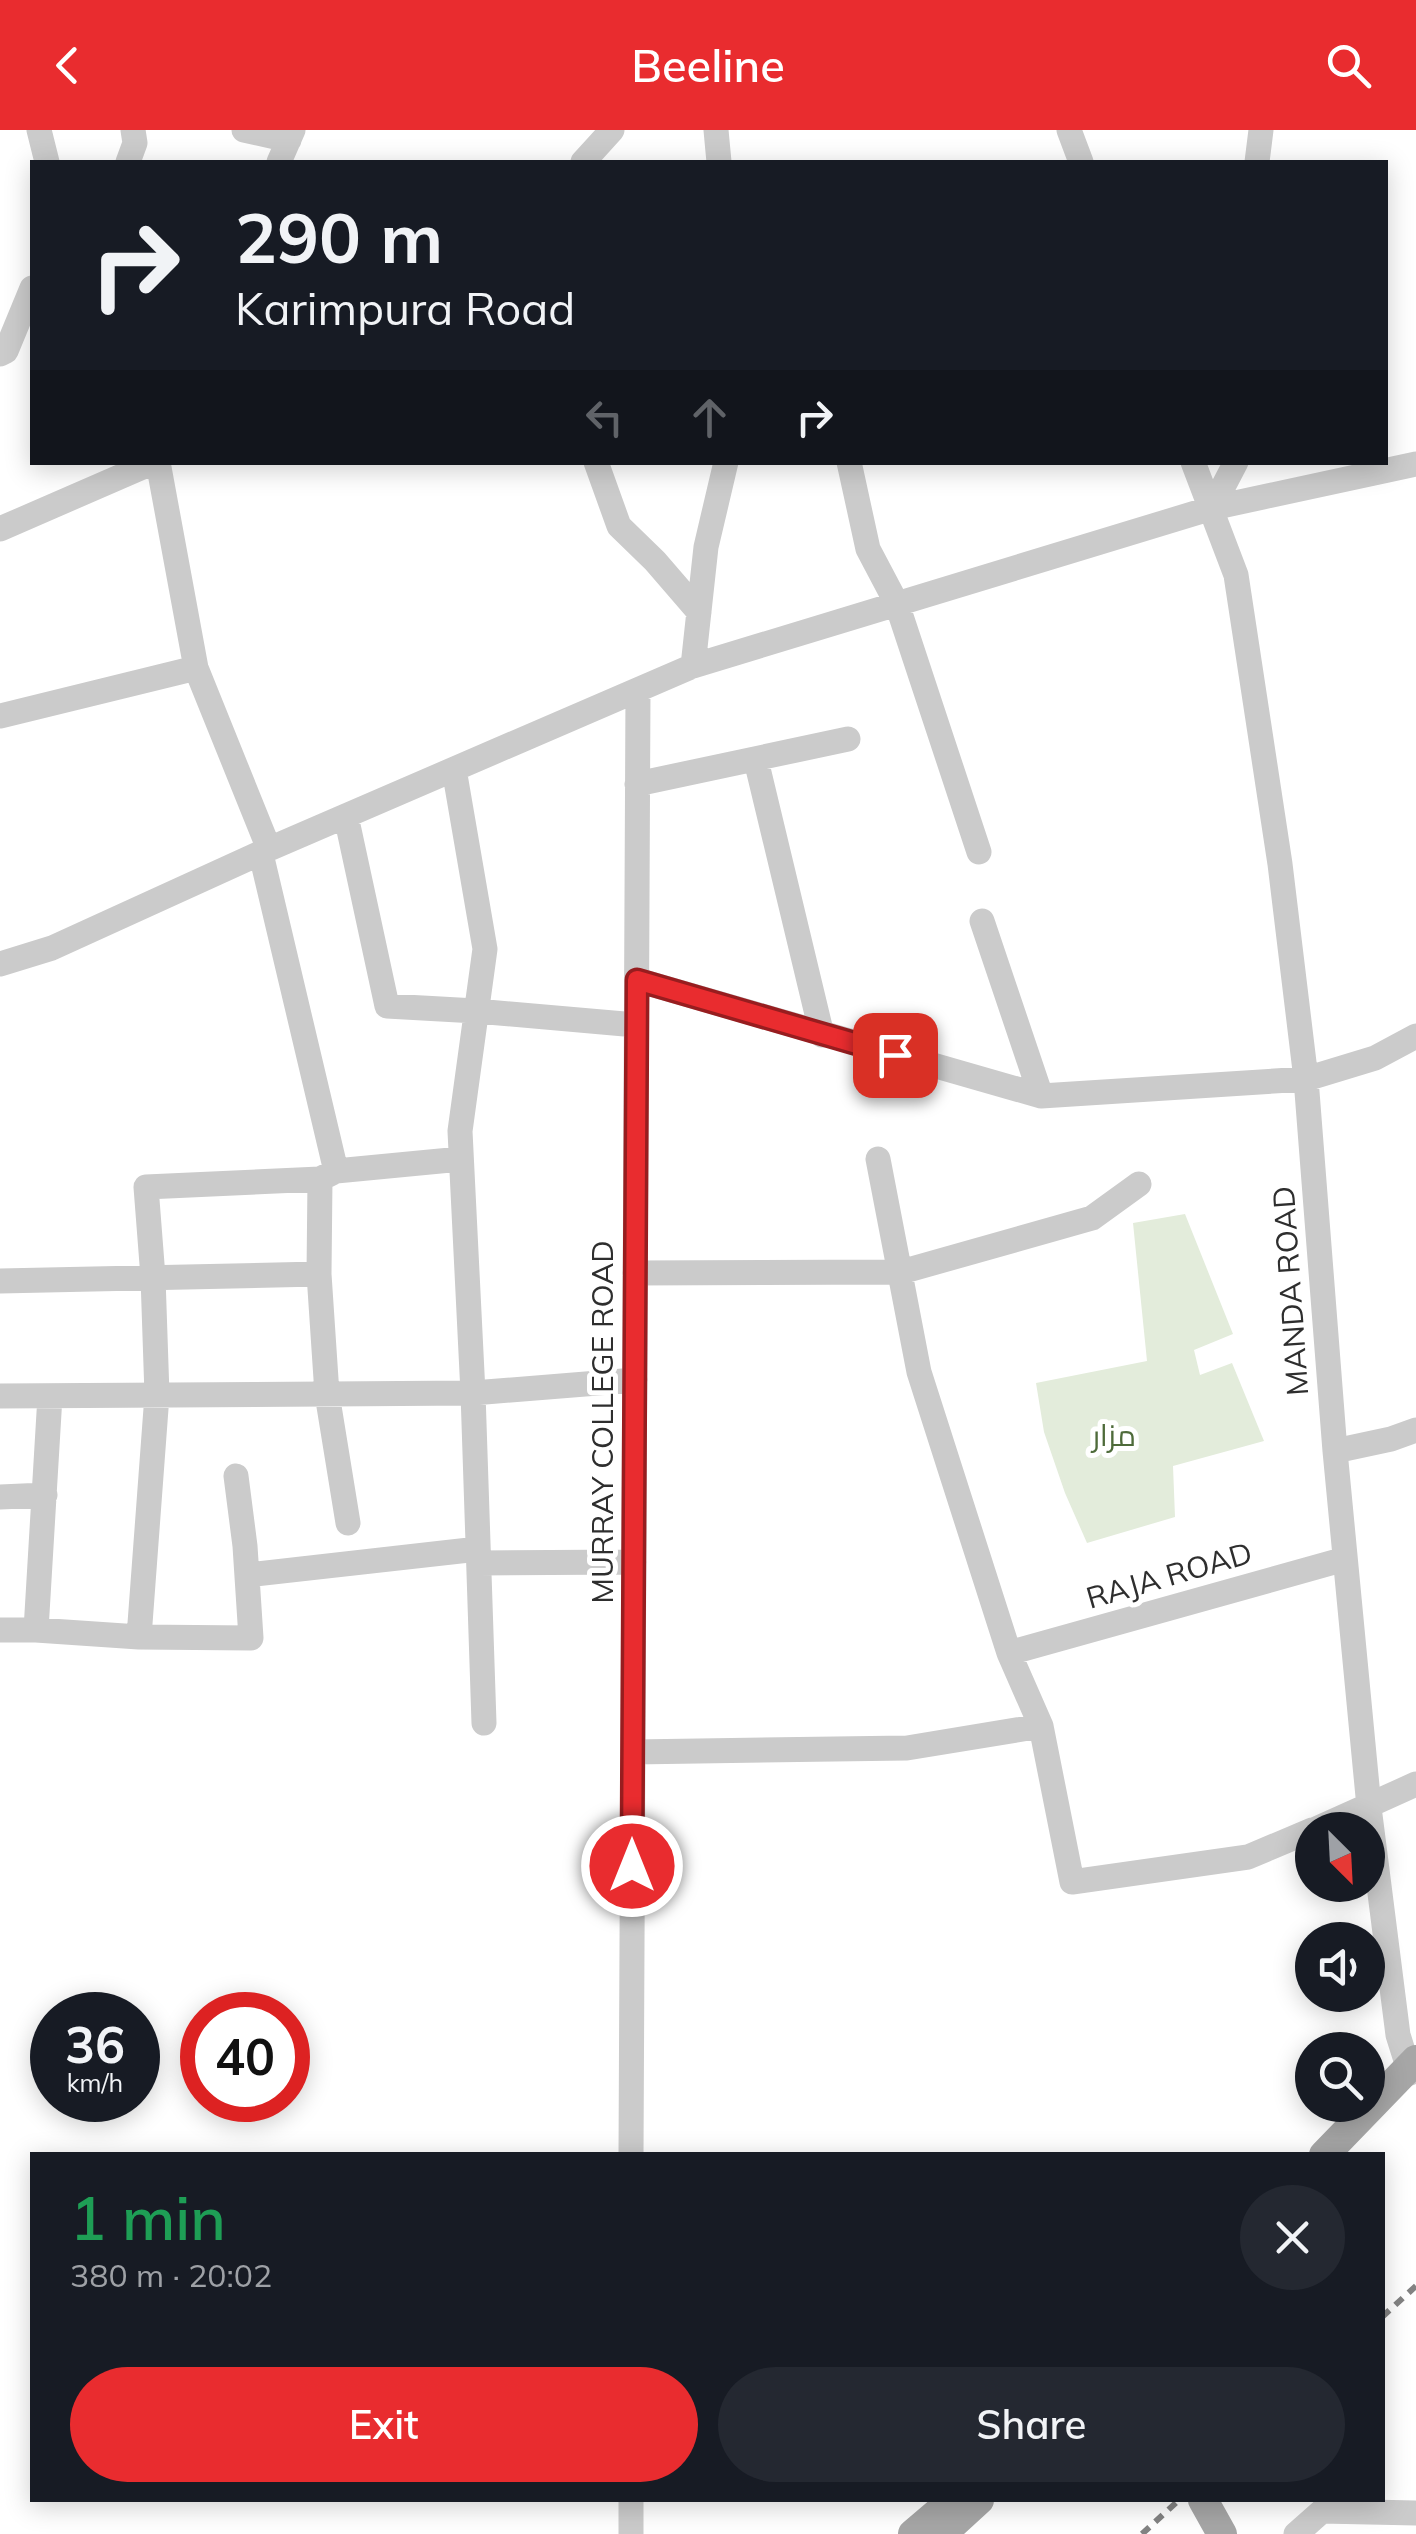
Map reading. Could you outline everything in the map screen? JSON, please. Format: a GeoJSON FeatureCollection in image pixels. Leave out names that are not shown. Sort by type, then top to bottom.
{"type":"FeatureCollection","features":[{"type":"Feature","properties":{"kind":"main road"},"geometry":{"type":"LineString","coordinates":[[1330,2152],[1413,2067]]}},
{"type":"Feature","properties":{"kind":"main road"},"geometry":{"type":"LineString","coordinates":[[913,2534],[951,2502]]}},
{"type":"Feature","properties":{"kind":"main road"},"geometry":{"type":"LineString","coordinates":[[942,2534],[976,2502]]}},
{"type":"Feature","properties":{"kind":"main road"},"geometry":{"type":"LineString","coordinates":[[958,2534],[984,2502]]}},
{"type":"Feature","properties":{"kind":"main road"},"geometry":{"type":"LineString","coordinates":[[1204,2502],[1222,2534]]}},
{"type":"Feature","properties":{"kind":"main road"},"geometry":{"type":"LineString","coordinates":[[1221,2502],[1238,2534]]}},
{"type":"Feature","properties":{"kind":"street"},"geometry":{"type":"LineString","coordinates":[[39,130],[46,160]]}},
{"type":"Feature","properties":{"kind":"street"},"geometry":{"type":"LineString","coordinates":[[129,160],[135,143],[133,130]]}},
{"type":"Feature","properties":{"kind":"street"},"geometry":{"type":"LineString","coordinates":[[244,130],[287,144]]}},
{"type":"Feature","properties":{"kind":"street"},"geometry":{"type":"LineString","coordinates":[[585,160],[612,130]]}},
{"type":"Feature","properties":{"kind":"street"},"geometry":{"type":"LineString","coordinates":[[716,130],[719,160]]}},
{"type":"Feature","properties":{"kind":"street"},"geometry":{"type":"LineString","coordinates":[[1069,130],[1079,160]]}},
{"type":"Feature","properties":{"kind":"street"},"geometry":{"type":"LineString","coordinates":[[1257,160],[1261,130]]}},
{"type":"Feature","properties":{"kind":"street"},"geometry":{"type":"LineString","coordinates":[[0,354],[6,351],[30,293]]}},
{"type":"Feature","properties":{"kind":"street"},"geometry":{"type":"LineString","coordinates":[[0,964],[52,948],[693,666],[1212,508],[1416,464]]}},
{"type":"Feature","properties":{"kind":"street"},"geometry":{"type":"LineString","coordinates":[[0,529],[149,465]]}},
{"type":"Feature","properties":{"kind":"street"},"geometry":{"type":"LineString","coordinates":[[157,465],[196,668],[265,852],[328,1175],[319,1274],[327,1394],[348,1523]]}},
{"type":"Feature","properties":{"kind":"street"},"geometry":{"type":"LineString","coordinates":[[597,465],[619,526],[699,612]]}},
{"type":"Feature","properties":{"kind":"street"},"geometry":{"type":"LineString","coordinates":[[693,666],[706,547],[725,465]]}},
{"type":"Feature","properties":{"kind":"street"},"geometry":{"type":"LineString","coordinates":[[850,465],[868,549],[897,604],[979,852]]}},
{"type":"Feature","properties":{"kind":"street","name":"MANDA ROAD"},"geometry":{"type":"LineString","coordinates":[[1194,465],[1236,574],[1280,864],[1306,1080],[1335,1451],[1369,1807],[1398,2035],[1413,2067]]}},
{"type":"Feature","properties":{"kind":"street"},"geometry":{"type":"LineString","coordinates":[[1212,508],[1234,465]]}},
{"type":"Feature","properties":{"kind":"street"},"geometry":{"type":"LineString","coordinates":[[0,716],[196,668]]}},
{"type":"Feature","properties":{"kind":"street","name":"MURRAY COLLEGE ROAD"},"geometry":{"type":"LineString","coordinates":[[631,2152],[638,690]]}},
{"type":"Feature","properties":{"kind":"street"},"geometry":{"type":"LineString","coordinates":[[638,784],[848,739]]}},
{"type":"Feature","properties":{"kind":"street"},"geometry":{"type":"LineString","coordinates":[[756,760],[822,1034]]}},
{"type":"Feature","properties":{"kind":"street"},"geometry":{"type":"LineString","coordinates":[[454,769],[485,949],[460,1131],[484,1722]]}},
{"type":"Feature","properties":{"kind":"street"},"geometry":{"type":"LineString","coordinates":[[346,816],[387,1006],[636,1025]]}},
{"type":"Feature","properties":{"kind":"street"},"geometry":{"type":"LineString","coordinates":[[982,920],[1041,1096]]}},
{"type":"Feature","properties":{"kind":"street"},"geometry":{"type":"LineString","coordinates":[[637,980],[1041,1096],[1306,1080],[1375,1058],[1416,1036]]}},
{"type":"Feature","properties":{"kind":"street"},"geometry":{"type":"LineString","coordinates":[[139,1636],[157,1396],[146,1187],[328,1175],[461,1159]]}},
{"type":"Feature","properties":{"kind":"street"},"geometry":{"type":"LineString","coordinates":[[878,1159],[919,1372],[1009,1653],[1041,1726],[1072,1882],[1248,1858],[1295,1838]]}},
{"type":"Feature","properties":{"kind":"street"},"geometry":{"type":"LineString","coordinates":[[635,1274],[901,1272],[1092,1218],[1138,1184]]}},
{"type":"Feature","properties":{"kind":"street"},"geometry":{"type":"LineString","coordinates":[[0,1280],[319,1274]]}},
{"type":"Feature","properties":{"kind":"street"},"geometry":{"type":"LineString","coordinates":[[0,1396],[473,1394],[635,1380]]}},
{"type":"Feature","properties":{"kind":"street"},"geometry":{"type":"LineString","coordinates":[[36,1630],[50,1396]]}},
{"type":"Feature","properties":{"kind":"street"},"geometry":{"type":"LineString","coordinates":[[1335,1451],[1416,1430]]}},
{"type":"Feature","properties":{"kind":"street"},"geometry":{"type":"LineString","coordinates":[[0,1630],[251,1638],[236,1476]]}},
{"type":"Feature","properties":{"kind":"street"},"geometry":{"type":"LineString","coordinates":[[0,1497],[45,1495]]}},
{"type":"Feature","properties":{"kind":"street"},"geometry":{"type":"LineString","coordinates":[[247,1575],[478,1556],[634,1562]]}},
{"type":"Feature","properties":{"kind":"street","name":"RAJA ROAD"},"geometry":{"type":"LineString","coordinates":[[1009,1653],[1345,1559]]}},
{"type":"Feature","properties":{"kind":"street"},"geometry":{"type":"LineString","coordinates":[[633,1752],[907,1748],[1041,1726]]}},
{"type":"Feature","properties":{"kind":"street"},"geometry":{"type":"LineString","coordinates":[[1357,1812],[1416,1784]]}},
{"type":"Feature","properties":{"kind":"street"},"geometry":{"type":"LineString","coordinates":[[631,2502],[631,2534]]}},
{"type":"Feature","properties":{"kind":"street"},"geometry":{"type":"LineString","coordinates":[[1296,2534],[1322,2510],[1416,2513]]}},
{"type":"Feature","properties":{"kind":"green space","name":"مزار"},"geometry":{"type":"Polygon","coordinates":[[[1185,1214],[1233,1334],[1194,1350],[1200,1375],[1232,1363],[1264,1441],[1173,1466],[1175,1517],[1087,1543],[1044,1432],[1036,1383],[1147,1361],[1133,1223],[1185,1214]]]}},
{"type":"Feature","properties":{"kind":"railway"},"geometry":{"type":"LineString","coordinates":[[1385,2314],[1416,2286]]}},
{"type":"Feature","properties":{"kind":"railway"},"geometry":{"type":"LineString","coordinates":[[1142,2534],[1177,2502]]}},
{"type":"Feature","properties":{"kind":"route"},"geometry":{"type":"LineString","coordinates":[[632,1866],[637,980],[895,1055]]}}]}
